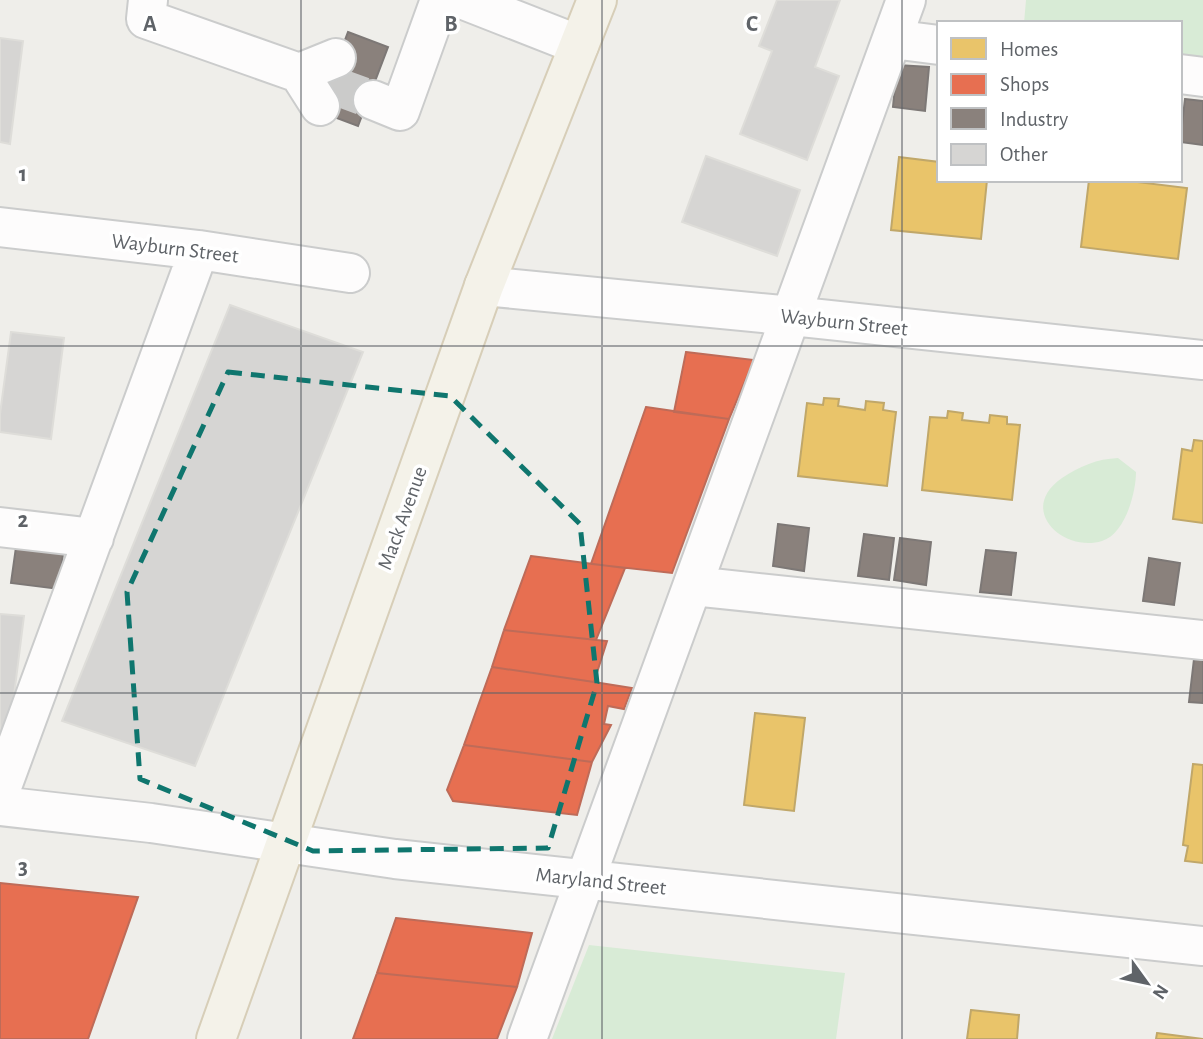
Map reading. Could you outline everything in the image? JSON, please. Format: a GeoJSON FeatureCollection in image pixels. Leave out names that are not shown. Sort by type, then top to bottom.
{"type":"FeatureCollection","features":[{"type":"Feature","properties":{"kind":"main road","name":"Mack Avenue"},"geometry":{"type":"LineString","coordinates":[[216,1039],[484,286],[597,0]]}},
{"type":"Feature","properties":{"kind":"street"},"geometry":{"type":"LineString","coordinates":[[148,0],[146,19],[321,80]]}},
{"type":"Feature","properties":{"kind":"street"},"geometry":{"type":"LineString","coordinates":[[376,101],[400,111],[440,0]]}},
{"type":"Feature","properties":{"kind":"street"},"geometry":{"type":"LineString","coordinates":[[464,0],[579,45]]}},
{"type":"Feature","properties":{"kind":"street"},"geometry":{"type":"LineString","coordinates":[[527,1039],[906,0]]}},
{"type":"Feature","properties":{"kind":"street"},"geometry":{"type":"LineString","coordinates":[[892,39],[937,45]]}},
{"type":"Feature","properties":{"kind":"street"},"geometry":{"type":"LineString","coordinates":[[1182,74],[1203,77]]}},
{"type":"Feature","properties":{"kind":"street","name":"Wayburn Street"},"geometry":{"type":"LineString","coordinates":[[0,227],[199,250],[350,273]]}},
{"type":"Feature","properties":{"kind":"street"},"geometry":{"type":"LineString","coordinates":[[0,792],[199,250]]}},
{"type":"Feature","properties":{"kind":"street","name":"Wayburn Street"},"geometry":{"type":"LineString","coordinates":[[484,286],[1203,360]]}},
{"type":"Feature","properties":{"kind":"street"},"geometry":{"type":"LineString","coordinates":[[0,527],[94,538]]}},
{"type":"Feature","properties":{"kind":"street"},"geometry":{"type":"LineString","coordinates":[[693,586],[1203,640]]}},
{"type":"Feature","properties":{"kind":"street","name":"Maryland Street"},"geometry":{"type":"LineString","coordinates":[[0,806],[151,822],[394,859],[1203,946]]}},
{"type":"Feature","properties":{"kind":"highlighted area"},"geometry":{"type":"Polygon","coordinates":[[[228,372],[450,396],[580,524],[597,683],[548,848],[313,851],[140,779],[127,592],[228,372]]]}},
{"type":"Feature","properties":{"kind":"green space"},"geometry":{"type":"Polygon","coordinates":[[[1026,0],[1203,0],[1203,59],[1182,56],[1182,21],[1024,21],[1026,0]]]}},
{"type":"Feature","properties":{"kind":"green space"},"geometry":{"type":"Polygon","coordinates":[[[1118,458],[1136,472],[1128,512],[1110,537],[1087,543],[1073,541],[1050,526],[1044,515],[1044,503],[1049,490],[1062,478],[1082,467],[1118,458]]]}},
{"type":"Feature","properties":{"kind":"green space"},"geometry":{"type":"Polygon","coordinates":[[[589,945],[845,973],[836,1039],[552,1039],[589,945]]]}},
{"type":"Feature","properties":{"kind":"building: Homes"},"geometry":{"type":"Polygon","coordinates":[[[899,157],[937,162],[937,182],[987,182],[981,239],[891,230],[899,157]]]}},
{"type":"Feature","properties":{"kind":"building: Homes"},"geometry":{"type":"Polygon","coordinates":[[[1089,182],[1138,182],[1187,188],[1178,259],[1081,247],[1089,182]]]}},
{"type":"Feature","properties":{"kind":"building: Homes"},"geometry":{"type":"Polygon","coordinates":[[[824,398],[839,399],[838,406],[865,410],[866,401],[884,403],[883,410],[896,412],[887,486],[798,476],[807,403],[823,405],[824,398]]]}},
{"type":"Feature","properties":{"kind":"building: Homes"},"geometry":{"type":"Polygon","coordinates":[[[948,411],[963,413],[962,420],[989,423],[990,415],[1007,417],[1007,424],[1020,425],[1012,500],[922,490],[930,417],[947,418],[948,411]]]}},
{"type":"Feature","properties":{"kind":"building: Homes"},"geometry":{"type":"Polygon","coordinates":[[[1194,440],[1203,441],[1203,523],[1173,519],[1182,449],[1192,451],[1194,440]]]}},
{"type":"Feature","properties":{"kind":"building: Homes"},"geometry":{"type":"Polygon","coordinates":[[[755,713],[805,718],[794,811],[744,805],[755,713]]]}},
{"type":"Feature","properties":{"kind":"building: Homes"},"geometry":{"type":"Polygon","coordinates":[[[1193,764],[1203,765],[1203,863],[1185,861],[1188,846],[1183,845],[1193,764]]]}},
{"type":"Feature","properties":{"kind":"building: Homes"},"geometry":{"type":"Polygon","coordinates":[[[971,1010],[1019,1015],[1017,1039],[967,1039],[971,1010]]]}},
{"type":"Feature","properties":{"kind":"building: Homes"},"geometry":{"type":"Polygon","coordinates":[[[1157,1033],[1203,1039],[1156,1039],[1157,1033]]]}},
{"type":"Feature","properties":{"kind":"building: Shops"},"geometry":{"type":"Polygon","coordinates":[[[686,352],[754,360],[729,419],[674,412],[686,352]]]}},
{"type":"Feature","properties":{"kind":"building: Shops"},"geometry":{"type":"Polygon","coordinates":[[[646,407],[729,419],[672,573],[591,564],[646,407]]]}},
{"type":"Feature","properties":{"kind":"building: Shops"},"geometry":{"type":"Polygon","coordinates":[[[531,556],[625,568],[596,640],[504,630],[531,556]]]}},
{"type":"Feature","properties":{"kind":"building: Shops"},"geometry":{"type":"Polygon","coordinates":[[[504,630],[607,641],[594,682],[492,667],[504,630]]]}},
{"type":"Feature","properties":{"kind":"building: Shops"},"geometry":{"type":"Polygon","coordinates":[[[492,667],[632,688],[624,709],[608,706],[604,724],[611,725],[592,762],[464,745],[492,667]]]}},
{"type":"Feature","properties":{"kind":"building: Shops"},"geometry":{"type":"Polygon","coordinates":[[[464,745],[592,762],[577,815],[453,801],[447,790],[464,745]]]}},
{"type":"Feature","properties":{"kind":"building: Shops"},"geometry":{"type":"Polygon","coordinates":[[[0,883],[138,897],[88,1039],[0,1039],[0,883]]]}},
{"type":"Feature","properties":{"kind":"building: Shops"},"geometry":{"type":"Polygon","coordinates":[[[396,918],[532,933],[517,987],[377,973],[396,918]]]}},
{"type":"Feature","properties":{"kind":"building: Shops"},"geometry":{"type":"Polygon","coordinates":[[[377,973],[517,987],[497,1039],[353,1039],[377,973]]]}},
{"type":"Feature","properties":{"kind":"building: Industry"},"geometry":{"type":"Polygon","coordinates":[[[348,32],[388,47],[358,126],[318,111],[348,32]]]}},
{"type":"Feature","properties":{"kind":"building: Industry"},"geometry":{"type":"Polygon","coordinates":[[[897,65],[929,67],[925,111],[893,107],[897,65]]]}},
{"type":"Feature","properties":{"kind":"building: Industry"},"geometry":{"type":"Polygon","coordinates":[[[1185,99],[1203,101],[1203,145],[1182,142],[1185,99]]]}},
{"type":"Feature","properties":{"kind":"building: Industry"},"geometry":{"type":"Polygon","coordinates":[[[778,524],[809,528],[804,571],[773,566],[778,524]]]}},
{"type":"Feature","properties":{"kind":"building: Industry"},"geometry":{"type":"Polygon","coordinates":[[[864,534],[894,538],[889,580],[858,576],[864,534]]]}},
{"type":"Feature","properties":{"kind":"building: Industry"},"geometry":{"type":"Polygon","coordinates":[[[900,538],[931,542],[926,585],[894,580],[900,538]]]}},
{"type":"Feature","properties":{"kind":"building: Industry"},"geometry":{"type":"Polygon","coordinates":[[[16,547],[63,553],[59,589],[11,583],[16,547]]]}},
{"type":"Feature","properties":{"kind":"building: Industry"},"geometry":{"type":"Polygon","coordinates":[[[986,550],[1016,553],[1011,595],[980,592],[986,550]]]}},
{"type":"Feature","properties":{"kind":"building: Industry"},"geometry":{"type":"Polygon","coordinates":[[[1149,558],[1180,563],[1174,605],[1143,601],[1149,558]]]}},
{"type":"Feature","properties":{"kind":"building: Industry"},"geometry":{"type":"Polygon","coordinates":[[[1194,659],[1203,660],[1203,703],[1189,702],[1194,659]]]}},
{"type":"Feature","properties":{"kind":"building: Other"},"geometry":{"type":"Polygon","coordinates":[[[777,0],[840,0],[815,67],[839,76],[807,160],[740,134],[772,51],[759,46],[777,0]]]}},
{"type":"Feature","properties":{"kind":"building: Other"},"geometry":{"type":"Polygon","coordinates":[[[0,38],[23,41],[10,144],[0,142],[0,38]]]}},
{"type":"Feature","properties":{"kind":"building: Other"},"geometry":{"type":"Polygon","coordinates":[[[706,156],[800,190],[777,256],[682,222],[706,156]]]}},
{"type":"Feature","properties":{"kind":"building: Other"},"geometry":{"type":"Polygon","coordinates":[[[230,305],[363,352],[195,766],[62,721],[230,305]]]}},
{"type":"Feature","properties":{"kind":"building: Other"},"geometry":{"type":"Polygon","coordinates":[[[11,332],[64,338],[51,439],[0,432],[11,332]]]}},
{"type":"Feature","properties":{"kind":"building: Other"},"geometry":{"type":"Polygon","coordinates":[[[0,614],[24,616],[9,735],[0,734],[0,614]]]}},
{"type":"Feature","properties":{"kind":"tunnel"},"geometry":{"type":"LineString","coordinates":[[327,83],[373,100]]}}]}
